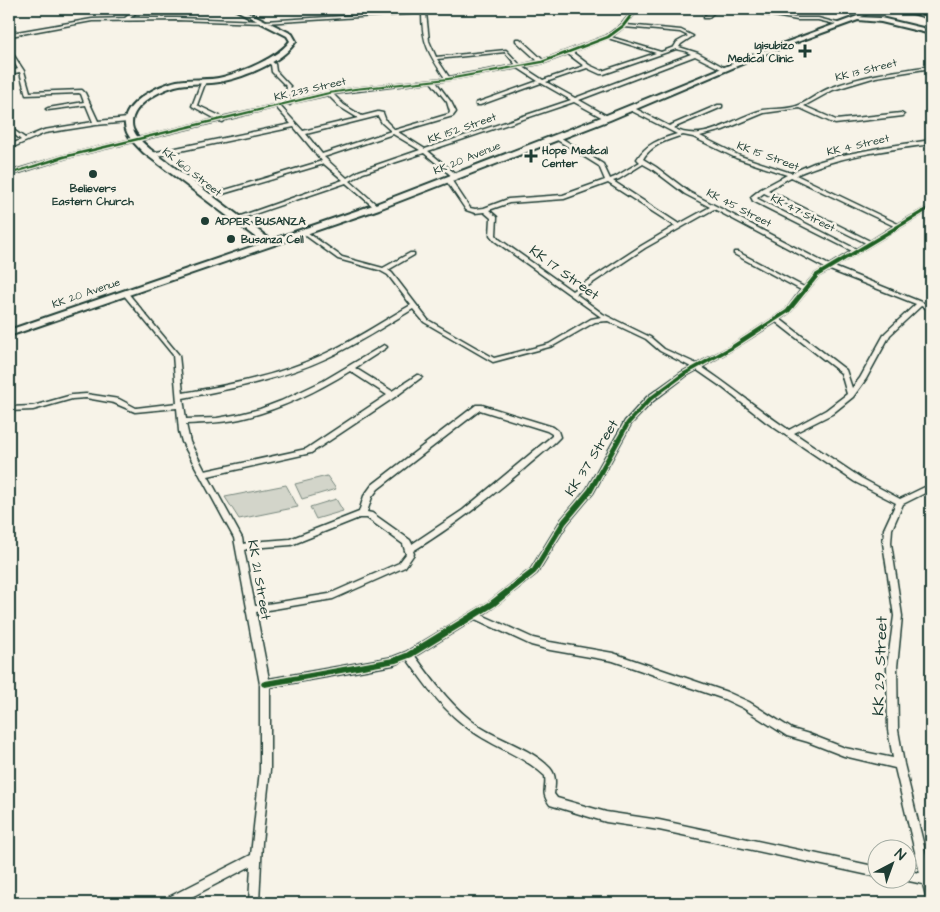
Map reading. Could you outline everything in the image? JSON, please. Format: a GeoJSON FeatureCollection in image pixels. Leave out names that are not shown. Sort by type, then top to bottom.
{"type":"FeatureCollection","features":[{"type":"Feature","properties":{"kind":"main road"},"geometry":{"type":"LineString","coordinates":[[128,120],[133,108],[159,90],[178,84],[228,77],[268,60],[291,46],[293,41],[290,35],[237,9]]}},
{"type":"Feature","properties":{"kind":"main road","name":"KK 20 Avenue"},"geometry":{"type":"LineString","coordinates":[[9,332],[376,207],[608,118],[725,69],[857,18],[881,20],[931,32]]}},
{"type":"Feature","properties":{"kind":"main road","name":"KK 160 Street"},"geometry":{"type":"LineString","coordinates":[[128,120],[131,133],[136,141],[152,155],[269,243]]}},
{"type":"Feature","properties":{"kind":"street"},"geometry":{"type":"LineString","coordinates":[[127,19],[138,9]]}},
{"type":"Feature","properties":{"kind":"street"},"geometry":{"type":"LineString","coordinates":[[96,123],[83,92],[30,95],[27,93],[21,70],[9,51],[9,33],[77,22],[127,19],[265,22],[391,11],[424,12],[468,9]]}},
{"type":"Feature","properties":{"kind":"street"},"geometry":{"type":"LineString","coordinates":[[565,9],[570,9]]}},
{"type":"Feature","properties":{"kind":"street","name":"KK 233 Street"},"geometry":{"type":"LineString","coordinates":[[9,174],[64,157],[278,107],[329,93],[448,79],[542,62],[608,37],[623,26],[636,9]]}},
{"type":"Feature","properties":{"kind":"street"},"geometry":{"type":"LineString","coordinates":[[706,17],[716,9]]}},
{"type":"Feature","properties":{"kind":"street"},"geometry":{"type":"LineString","coordinates":[[736,9],[839,24]]}},
{"type":"Feature","properties":{"kind":"street"},"geometry":{"type":"LineString","coordinates":[[852,9],[866,13]]}},
{"type":"Feature","properties":{"kind":"street"},"geometry":{"type":"LineString","coordinates":[[857,18],[874,9]]}},
{"type":"Feature","properties":{"kind":"street"},"geometry":{"type":"LineString","coordinates":[[899,9],[931,18]]}},
{"type":"Feature","properties":{"kind":"street"},"geometry":{"type":"LineString","coordinates":[[424,12],[425,40],[429,51],[448,79]]}},
{"type":"Feature","properties":{"kind":"street"},"geometry":{"type":"LineString","coordinates":[[623,26],[681,31],[691,34],[679,43],[676,48]]}},
{"type":"Feature","properties":{"kind":"street"},"geometry":{"type":"LineString","coordinates":[[608,37],[660,53]]}},
{"type":"Feature","properties":{"kind":"street"},"geometry":{"type":"LineString","coordinates":[[518,40],[542,62]]}},
{"type":"Feature","properties":{"kind":"street"},"geometry":{"type":"LineString","coordinates":[[569,52],[587,66],[602,73],[676,48],[696,54],[725,69]]}},
{"type":"Feature","properties":{"kind":"street"},"geometry":{"type":"LineString","coordinates":[[435,58],[504,51],[520,66],[544,83],[608,118]]}},
{"type":"Feature","properties":{"kind":"street","name":"KK 152 Street"},"geometry":{"type":"LineString","coordinates":[[235,218],[346,181],[361,172],[575,100],[696,54]]}},
{"type":"Feature","properties":{"kind":"street"},"geometry":{"type":"LineString","coordinates":[[268,60],[273,66],[274,71],[289,87],[287,98],[290,104]]}},
{"type":"Feature","properties":{"kind":"street"},"geometry":{"type":"LineString","coordinates":[[478,104],[544,83],[587,66]]}},
{"type":"Feature","properties":{"kind":"street","name":"KK 13 Street"},"geometry":{"type":"LineString","coordinates":[[695,136],[721,129],[763,112],[790,110],[801,107],[831,89],[880,75],[931,67]]}},
{"type":"Feature","properties":{"kind":"street"},"geometry":{"type":"LineString","coordinates":[[9,73],[21,70]]}},
{"type":"Feature","properties":{"kind":"street"},"geometry":{"type":"LineString","coordinates":[[204,81],[194,106],[223,120]]}},
{"type":"Feature","properties":{"kind":"street"},"geometry":{"type":"LineString","coordinates":[[207,197],[323,159],[394,132],[453,114],[449,102],[433,81]]}},
{"type":"Feature","properties":{"kind":"street"},"geometry":{"type":"LineString","coordinates":[[329,93],[342,106],[360,118]]}},
{"type":"Feature","properties":{"kind":"street"},"geometry":{"type":"LineString","coordinates":[[48,109],[88,103]]}},
{"type":"Feature","properties":{"kind":"street"},"geometry":{"type":"LineString","coordinates":[[669,128],[720,106]]}},
{"type":"Feature","properties":{"kind":"street"},"geometry":{"type":"LineString","coordinates":[[278,107],[303,133],[323,159],[376,207]]}},
{"type":"Feature","properties":{"kind":"street"},"geometry":{"type":"LineString","coordinates":[[801,107],[835,122],[901,115]]}},
{"type":"Feature","properties":{"kind":"street","name":"KK 15 Street"},"geometry":{"type":"LineString","coordinates":[[630,108],[681,134],[695,136],[738,157],[790,174],[898,226]]}},
{"type":"Feature","properties":{"kind":"street"},"geometry":{"type":"LineString","coordinates":[[303,133],[380,114],[384,122],[394,132],[425,151],[451,178],[468,209],[475,211],[485,210],[508,201],[564,196],[608,181],[643,162],[640,159],[644,152],[660,142],[681,134]]}},
{"type":"Feature","properties":{"kind":"street"},"geometry":{"type":"LineString","coordinates":[[9,147],[44,132],[96,123],[128,120]]}},
{"type":"Feature","properties":{"kind":"street"},"geometry":{"type":"LineString","coordinates":[[152,155],[296,125]]}},
{"type":"Feature","properties":{"kind":"street"},"geometry":{"type":"LineString","coordinates":[[9,128],[24,140]]}},
{"type":"Feature","properties":{"kind":"street"},"geometry":{"type":"LineString","coordinates":[[556,137],[601,165],[608,181],[680,227]]}},
{"type":"Feature","properties":{"kind":"street","name":"KK 4 Street"},"geometry":{"type":"LineString","coordinates":[[790,174],[808,166],[874,150],[931,142]]}},
{"type":"Feature","properties":{"kind":"street","name":"KK 45 Street"},"geometry":{"type":"LineString","coordinates":[[643,162],[654,168],[682,190],[830,268],[931,308]]}},
{"type":"Feature","properties":{"kind":"street","name":"KK 47 Street"},"geometry":{"type":"LineString","coordinates":[[790,174],[763,190],[753,199],[856,251]]}},
{"type":"Feature","properties":{"kind":"street"},"geometry":{"type":"LineString","coordinates":[[763,190],[870,243]]}},
{"type":"Feature","properties":{"kind":"street"},"geometry":{"type":"LineString","coordinates":[[571,294],[643,247],[714,207]]}},
{"type":"Feature","properties":{"kind":"street","name":"KK 37 Street"},"geometry":{"type":"LineString","coordinates":[[265,684],[381,664],[408,655],[492,604],[534,571],[564,522],[590,491],[624,430],[639,410],[673,382],[788,311],[814,278],[931,207]]}},
{"type":"Feature","properties":{"kind":"street","name":"KK 17 Street"},"geometry":{"type":"LineString","coordinates":[[485,210],[496,219],[492,225],[493,235],[497,240],[571,294],[607,319],[648,338],[662,350],[697,367],[864,484],[900,502]]}},
{"type":"Feature","properties":{"kind":"street"},"geometry":{"type":"LineString","coordinates":[[920,214],[931,214]]}},
{"type":"Feature","properties":{"kind":"street"},"geometry":{"type":"LineString","coordinates":[[304,232],[340,258],[384,270],[390,274],[426,321],[495,360],[551,345],[593,320],[607,319]]}},
{"type":"Feature","properties":{"kind":"street"},"geometry":{"type":"LineString","coordinates":[[736,253],[804,289]]}},
{"type":"Feature","properties":{"kind":"street"},"geometry":{"type":"LineString","coordinates":[[384,270],[412,254]]}},
{"type":"Feature","properties":{"kind":"street","name":"KK 21 Street"},"geometry":{"type":"LineString","coordinates":[[125,293],[176,355],[182,422],[186,442],[233,526],[240,548],[265,684],[264,770],[254,903]]}},
{"type":"Feature","properties":{"kind":"street"},"geometry":{"type":"LineString","coordinates":[[789,433],[829,412],[851,395],[863,379],[887,334],[920,304]]}},
{"type":"Feature","properties":{"kind":"street"},"geometry":{"type":"LineString","coordinates":[[180,396],[237,387],[304,365],[414,306]]}},
{"type":"Feature","properties":{"kind":"street"},"geometry":{"type":"LineString","coordinates":[[776,319],[844,372],[851,395]]}},
{"type":"Feature","properties":{"kind":"street"},"geometry":{"type":"LineString","coordinates":[[182,422],[218,420],[255,412],[294,399],[350,368],[384,346]]}},
{"type":"Feature","properties":{"kind":"street"},"geometry":{"type":"LineString","coordinates":[[350,368],[393,395]]}},
{"type":"Feature","properties":{"kind":"street"},"geometry":{"type":"LineString","coordinates":[[203,474],[308,451],[419,376]]}},
{"type":"Feature","properties":{"kind":"street"},"geometry":{"type":"LineString","coordinates":[[9,409],[32,408],[72,397],[86,396],[116,401],[134,410],[181,405]]}},
{"type":"Feature","properties":{"kind":"street"},"geometry":{"type":"LineString","coordinates":[[362,515],[368,496],[375,487],[479,407],[550,429],[556,434],[556,437],[456,520],[409,550]]}},
{"type":"Feature","properties":{"kind":"street"},"geometry":{"type":"LineString","coordinates":[[900,502],[931,487]]}},
{"type":"Feature","properties":{"kind":"street","name":"KK 29 Street"},"geometry":{"type":"LineString","coordinates":[[900,502],[888,529],[887,543],[898,616],[892,667],[894,730],[899,764],[929,880],[931,896]]}},
{"type":"Feature","properties":{"kind":"street"},"geometry":{"type":"LineString","coordinates":[[240,548],[251,545],[291,542],[362,515],[369,515],[407,542],[410,554],[402,564],[330,597],[250,610]]}},
{"type":"Feature","properties":{"kind":"street"},"geometry":{"type":"LineString","coordinates":[[474,615],[531,641],[613,657],[727,696],[753,708],[790,733],[809,738],[844,752],[899,764]]}},
{"type":"Feature","properties":{"kind":"street"},"geometry":{"type":"LineString","coordinates":[[408,655],[430,684],[469,724],[547,772],[550,779],[549,795],[554,802],[606,817],[660,825],[868,870]]}},
{"type":"Feature","properties":{"kind":"street"},"geometry":{"type":"LineString","coordinates":[[169,903],[256,857]]}},
{"type":"Feature","properties":{"kind":"shaded area"},"geometry":{"type":"Polygon","coordinates":[[[327,476],[336,489],[302,499],[295,484],[327,476]]]}},
{"type":"Feature","properties":{"kind":"shaded area"},"geometry":{"type":"Polygon","coordinates":[[[286,485],[298,507],[239,519],[225,497],[286,485]]]}},
{"type":"Feature","properties":{"kind":"shaded area"},"geometry":{"type":"Polygon","coordinates":[[[336,499],[343,511],[316,519],[310,507],[336,499]]]}},
{"type":"Feature","properties":{"kind":"cycle path"},"geometry":{"type":"LineString","coordinates":[[9,174],[64,157],[329,93],[448,79],[542,62],[608,37],[623,26],[636,9]]}},
{"type":"Feature","properties":{"kind":"cycle path"},"geometry":{"type":"LineString","coordinates":[[265,684],[393,661],[409,655],[492,604],[534,571],[564,522],[590,491],[628,423],[650,399],[684,374],[731,348],[788,311],[817,275],[931,207]]}},
{"type":"Feature","properties":{"kind":"place","name":"Igisubizo Medical Clinic"},"geometry":{"type":"Point","coordinates":[805,51]}},
{"type":"Feature","properties":{"kind":"place","name":"Hope Medical Center"},"geometry":{"type":"Point","coordinates":[531,156]}},
{"type":"Feature","properties":{"kind":"place","name":"Believers Eastern Church"},"geometry":{"type":"Point","coordinates":[93,174]}},
{"type":"Feature","properties":{"kind":"place","name":"ADPER BUSANZA"},"geometry":{"type":"Point","coordinates":[205,221]}},
{"type":"Feature","properties":{"kind":"place","name":"Busanza Cell"},"geometry":{"type":"Point","coordinates":[231,239]}}]}
